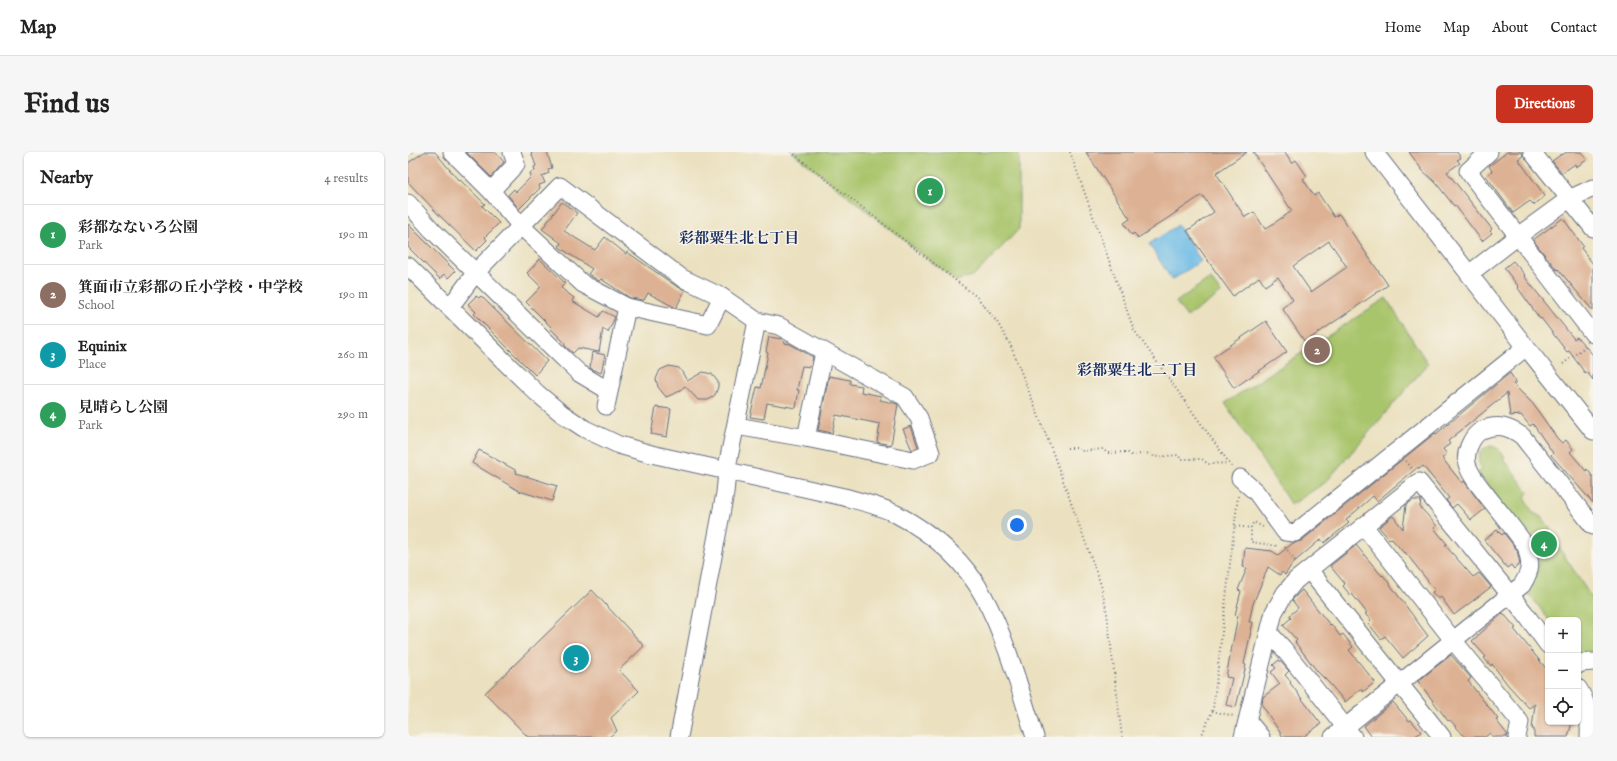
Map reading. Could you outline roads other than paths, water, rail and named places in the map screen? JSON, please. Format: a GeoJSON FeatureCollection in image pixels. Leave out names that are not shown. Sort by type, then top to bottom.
{"type":"FeatureCollection","features":[{"type":"Feature","properties":{"kind":"street"},"geometry":{"type":"LineString","coordinates":[[452,152],[491,191],[521,226],[583,284],[627,307],[708,325],[722,297]]}},
{"type":"Feature","properties":{"kind":"street"},"geometry":{"type":"LineString","coordinates":[[491,191],[516,164],[512,152]]}},
{"type":"Feature","properties":{"kind":"street"},"geometry":{"type":"LineString","coordinates":[[1374,152],[1593,431]]}},
{"type":"Feature","properties":{"kind":"street"},"geometry":{"type":"LineString","coordinates":[[1489,152],[1468,170],[1592,338]]}},
{"type":"Feature","properties":{"kind":"street"},"geometry":{"type":"LineString","coordinates":[[1532,152],[1593,228]]}},
{"type":"Feature","properties":{"kind":"street"},"geometry":{"type":"LineString","coordinates":[[448,306],[456,299],[476,272],[560,186],[682,278],[722,297],[757,321],[779,326],[905,397],[919,418],[931,453],[913,460],[806,438],[736,426]]}},
{"type":"Feature","properties":{"kind":"street"},"geometry":{"type":"LineString","coordinates":[[1469,274],[1569,199],[1593,188]]}},
{"type":"Feature","properties":{"kind":"street"},"geometry":{"type":"LineString","coordinates":[[408,204],[579,373],[607,398],[627,307]]}},
{"type":"Feature","properties":{"kind":"street"},"geometry":{"type":"LineString","coordinates":[[408,266],[537,393],[561,413],[585,429],[619,444],[650,454],[872,505],[896,514],[944,546],[965,569],[984,596],[1000,633],[1035,737]]}},
{"type":"Feature","properties":{"kind":"street"},"geometry":{"type":"LineString","coordinates":[[679,737],[728,471],[728,462],[757,321]]}},
{"type":"Feature","properties":{"kind":"street"},"geometry":{"type":"LineString","coordinates":[[1240,478],[1256,492],[1285,532],[1295,533],[1526,347]]}},
{"type":"Feature","properties":{"kind":"street"},"geometry":{"type":"LineString","coordinates":[[806,438],[824,352]]}},
{"type":"Feature","properties":{"kind":"street"},"geometry":{"type":"LineString","coordinates":[[1269,633],[1283,648],[1344,734],[1399,684],[1522,585],[1530,572],[1530,558],[1526,546],[1476,482],[1468,467],[1465,456],[1470,443],[1481,431],[1494,426],[1509,428],[1522,436],[1593,526]]}},
{"type":"Feature","properties":{"kind":"street"},"geometry":{"type":"LineString","coordinates":[[1261,737],[1242,725],[1274,612],[1285,593],[1306,571],[1419,482],[1545,640]]}},
{"type":"Feature","properties":{"kind":"street"},"geometry":{"type":"LineString","coordinates":[[1364,526],[1453,640],[1520,722],[1517,737]]}},
{"type":"Feature","properties":{"kind":"street"},"geometry":{"type":"LineString","coordinates":[[1306,571],[1442,737]]}},
{"type":"Feature","properties":{"kind":"street"},"geometry":{"type":"LineString","coordinates":[[1581,663],[1593,662]]}},
{"type":"Feature","properties":{"kind":"street"},"geometry":{"type":"LineString","coordinates":[[1579,689],[1583,696],[1590,718],[1589,737]]}},
{"type":"Feature","properties":{"kind":"water"},"geometry":{"type":"Polygon","coordinates":[[[1178,225],[1201,261],[1172,280],[1149,244],[1178,225]]]}},
{"type":"Feature","properties":{"kind":"place","name":"彩都なないろ公園"},"geometry":{"type":"Point","coordinates":[930,191]}},
{"type":"Feature","properties":{"kind":"place","name":"箕面市立彩都の丘小学校・中学校"},"geometry":{"type":"Point","coordinates":[1317,350]}},
{"type":"Feature","properties":{"kind":"place","name":"見晴らし公園"},"geometry":{"type":"Point","coordinates":[1544,544]}},
{"type":"Feature","properties":{"kind":"place","name":"Equinix"},"geometry":{"type":"Point","coordinates":[576,658]}},
{"type":"Feature","properties":{"kind":"district","name":"彩都粟生北七丁目"},"geometry":{"type":"Point","coordinates":[739,238]}},
{"type":"Feature","properties":{"kind":"district","name":"彩都粟生北二丁目"},"geometry":{"type":"Point","coordinates":[1137,370]}}]}
